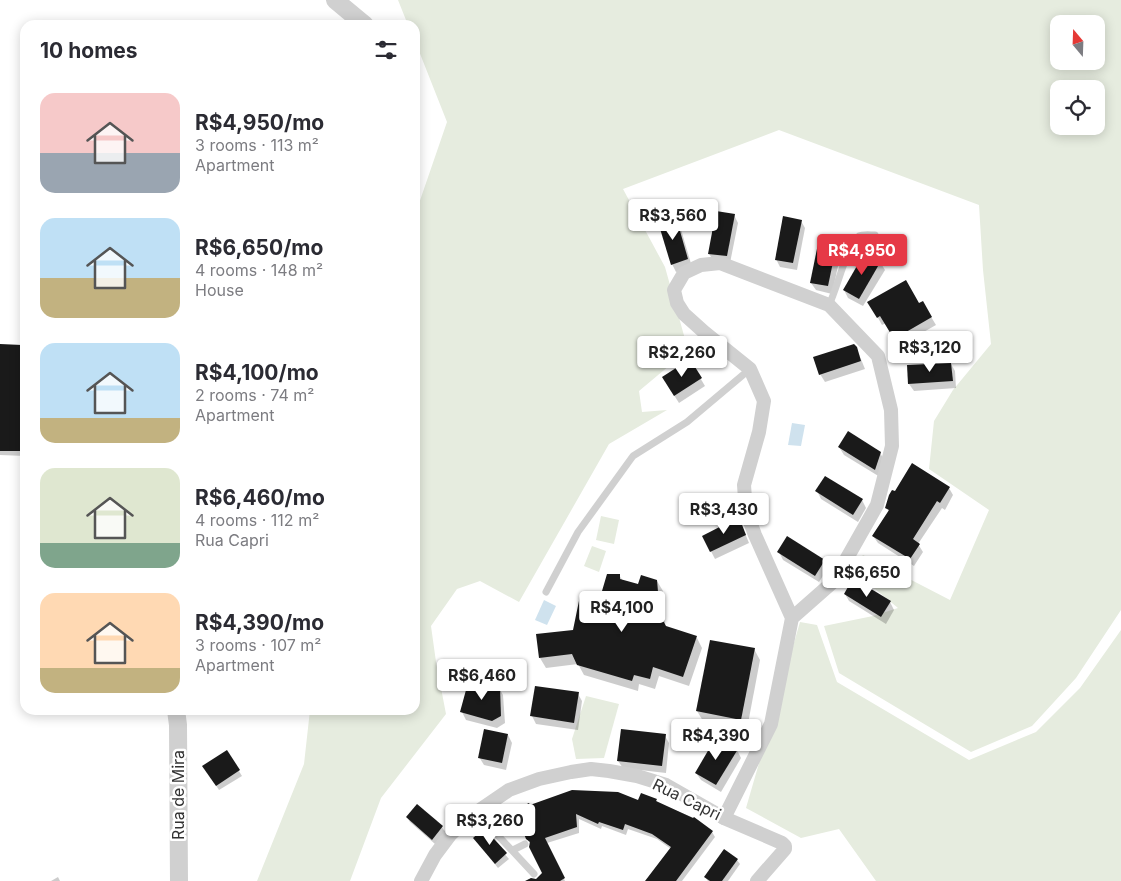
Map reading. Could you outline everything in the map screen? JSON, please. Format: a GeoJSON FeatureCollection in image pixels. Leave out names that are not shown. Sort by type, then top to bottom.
{"type":"FeatureCollection","features":[{"type":"Feature","properties":{"kind":"street"},"geometry":{"type":"LineString","coordinates":[[335,0],[359,20]]}},
{"type":"Feature","properties":{"kind":"street"},"geometry":{"type":"LineString","coordinates":[[724,818],[771,724],[792,618],[746,511],[744,485],[759,432],[764,401],[750,369],[684,314],[677,303],[674,290],[684,273],[700,265],[720,263],[828,305],[878,356],[891,410],[892,446],[877,505],[834,581],[792,618]]}},
{"type":"Feature","properties":{"kind":"street","name":"Rua de Mira"},"geometry":{"type":"LineString","coordinates":[[177,715],[179,881]]}},
{"type":"Feature","properties":{"kind":"street","name":"Rua Capri"},"geometry":{"type":"LineString","coordinates":[[421,881],[435,855],[450,835],[476,812],[510,790],[524,784],[547,777],[590,770],[637,776],[666,785],[724,818],[782,842],[785,849],[757,881]]}},
{"type":"Feature","properties":{"kind":"lane"},"geometry":{"type":"LineString","coordinates":[[828,305],[850,248],[858,237],[863,235],[874,236]]}},
{"type":"Feature","properties":{"kind":"lane"},"geometry":{"type":"LineString","coordinates":[[546,592],[578,532],[633,456],[687,422],[750,369]]}},
{"type":"Feature","properties":{"kind":"lane"},"geometry":{"type":"LineString","coordinates":[[476,812],[534,874]]}},
{"type":"Feature","properties":{"kind":"lane"},"geometry":{"type":"LineString","coordinates":[[493,830],[514,823]]}},
{"type":"Feature","properties":{"kind":"lane"},"geometry":{"type":"LineString","coordinates":[[512,850],[524,844]]}},
{"type":"Feature","properties":{"kind":"shaded area"},"geometry":{"type":"Polygon","coordinates":[[[398,0],[1121,0],[1121,610],[1076,678],[1032,726],[971,752],[839,673],[824,626],[873,616],[898,608],[852,570],[863,555],[950,600],[989,510],[929,469],[934,421],[953,390],[991,344],[983,270],[979,205],[779,130],[623,189],[665,267],[688,350],[639,391],[642,412],[667,410],[609,444],[519,602],[480,581],[457,589],[431,626],[446,714],[381,798],[350,881],[257,881],[304,764],[309,715],[420,715],[420,200],[447,122],[420,54],[420,20],[406,20],[398,0]]]}},
{"type":"Feature","properties":{"kind":"shaded area"},"geometry":{"type":"Polygon","coordinates":[[[601,516],[619,520],[614,544],[596,540],[601,516]]]}},
{"type":"Feature","properties":{"kind":"shaded area"},"geometry":{"type":"Polygon","coordinates":[[[592,546],[606,551],[599,572],[584,566],[592,546]]]}},
{"type":"Feature","properties":{"kind":"shaded area"},"geometry":{"type":"Polygon","coordinates":[[[800,622],[817,625],[837,682],[969,760],[1036,732],[1080,688],[1121,630],[1121,881],[876,881],[839,829],[801,838],[746,808],[800,622]]]}},
{"type":"Feature","properties":{"kind":"shaded area"},"geometry":{"type":"Polygon","coordinates":[[[586,696],[619,704],[604,758],[576,759],[572,739],[586,696]]]}},
{"type":"Feature","properties":{"kind":"water"},"geometry":{"type":"Polygon","coordinates":[[[792,423],[805,425],[801,446],[788,445],[792,423]]]}},
{"type":"Feature","properties":{"kind":"water"},"geometry":{"type":"Polygon","coordinates":[[[544,600],[556,606],[547,625],[535,620],[544,600]]]}},
{"type":"Feature","properties":{"kind":"building"},"geometry":{"type":"Polygon","coordinates":[[[716,211],[735,214],[727,256],[708,254],[716,211]]]}},
{"type":"Feature","properties":{"kind":"building"},"geometry":{"type":"Polygon","coordinates":[[[783,216],[802,220],[793,263],[775,260],[783,216]]]}},
{"type":"Feature","properties":{"kind":"building"},"geometry":{"type":"Polygon","coordinates":[[[676,217],[688,259],[671,265],[658,222],[676,217]]]}},
{"type":"Feature","properties":{"kind":"building"},"geometry":{"type":"Polygon","coordinates":[[[819,239],[837,243],[828,286],[810,283],[819,239]]]}},
{"type":"Feature","properties":{"kind":"building"},"geometry":{"type":"Polygon","coordinates":[[[865,252],[881,261],[859,299],[843,290],[865,252]]]}},
{"type":"Feature","properties":{"kind":"building"},"geometry":{"type":"Polygon","coordinates":[[[906,280],[919,303],[923,301],[932,317],[894,339],[880,316],[877,318],[867,302],[906,280]]]}},
{"type":"Feature","properties":{"kind":"building"},"geometry":{"type":"Polygon","coordinates":[[[0,344],[20,345],[20,451],[0,451],[0,344]]]}},
{"type":"Feature","properties":{"kind":"building"},"geometry":{"type":"Polygon","coordinates":[[[854,344],[857,347],[861,361],[819,375],[813,357],[854,344]]]}},
{"type":"Feature","properties":{"kind":"building"},"geometry":{"type":"Polygon","coordinates":[[[690,359],[702,378],[674,396],[662,377],[690,359]]]}},
{"type":"Feature","properties":{"kind":"building"},"geometry":{"type":"Polygon","coordinates":[[[951,363],[953,381],[908,384],[907,365],[951,363]]]}},
{"type":"Feature","properties":{"kind":"building"},"geometry":{"type":"Polygon","coordinates":[[[848,431],[881,452],[875,470],[838,447],[848,431]]]}},
{"type":"Feature","properties":{"kind":"building"},"geometry":{"type":"Polygon","coordinates":[[[912,463],[950,487],[940,503],[937,501],[913,539],[920,544],[910,559],[872,536],[889,510],[885,508],[889,495],[892,490],[895,491],[912,463]]]}},
{"type":"Feature","properties":{"kind":"building"},"geometry":{"type":"Polygon","coordinates":[[[825,476],[863,499],[853,515],[815,491],[825,476]]]}},
{"type":"Feature","properties":{"kind":"building"},"geometry":{"type":"Polygon","coordinates":[[[739,517],[746,535],[710,552],[702,536],[739,517]]]}},
{"type":"Feature","properties":{"kind":"building"},"geometry":{"type":"Polygon","coordinates":[[[787,536],[825,560],[815,576],[777,552],[787,536]]]}},
{"type":"Feature","properties":{"kind":"building"},"geometry":{"type":"Polygon","coordinates":[[[607,574],[620,574],[620,579],[638,584],[641,575],[657,580],[660,615],[666,626],[697,636],[683,677],[653,667],[650,679],[634,675],[632,681],[577,665],[572,654],[539,658],[536,634],[573,630],[580,596],[602,591],[607,574]]]}},
{"type":"Feature","properties":{"kind":"building"},"geometry":{"type":"Polygon","coordinates":[[[853,578],[891,601],[881,617],[844,594],[853,578]]]}},
{"type":"Feature","properties":{"kind":"building"},"geometry":{"type":"Polygon","coordinates":[[[710,640],[755,648],[741,720],[696,711],[710,640]]]}},
{"type":"Feature","properties":{"kind":"building"},"geometry":{"type":"Polygon","coordinates":[[[469,679],[500,687],[501,716],[492,721],[460,712],[469,679]]]}},
{"type":"Feature","properties":{"kind":"building"},"geometry":{"type":"Polygon","coordinates":[[[535,686],[579,692],[574,723],[530,716],[535,686]]]}},
{"type":"Feature","properties":{"kind":"building"},"geometry":{"type":"Polygon","coordinates":[[[484,729],[508,734],[502,763],[478,758],[484,729]]]}},
{"type":"Feature","properties":{"kind":"building"},"geometry":{"type":"Polygon","coordinates":[[[621,729],[666,734],[662,766],[617,761],[621,729]]]}},
{"type":"Feature","properties":{"kind":"building"},"geometry":{"type":"Polygon","coordinates":[[[716,737],[738,749],[716,785],[695,773],[716,737]]]}},
{"type":"Feature","properties":{"kind":"building"},"geometry":{"type":"Polygon","coordinates":[[[227,750],[240,770],[216,786],[202,766],[227,750]]]}},
{"type":"Feature","properties":{"kind":"building"},"geometry":{"type":"Polygon","coordinates":[[[572,790],[618,792],[638,800],[641,793],[694,817],[713,831],[676,881],[645,881],[671,847],[652,834],[625,824],[623,830],[599,822],[598,824],[576,814],[577,827],[545,838],[565,878],[560,881],[525,881],[531,878],[536,879],[542,873],[529,847],[530,842],[526,839],[519,821],[512,811],[529,803],[530,805],[572,790]]]}},
{"type":"Feature","properties":{"kind":"building"},"geometry":{"type":"Polygon","coordinates":[[[417,804],[443,826],[432,840],[406,817],[417,804]]]}},
{"type":"Feature","properties":{"kind":"building"},"geometry":{"type":"Polygon","coordinates":[[[484,828],[507,853],[495,864],[473,838],[484,828]]]}},
{"type":"Feature","properties":{"kind":"building"},"geometry":{"type":"Polygon","coordinates":[[[724,849],[738,859],[722,881],[710,881],[704,877],[724,849]]]}}]}
